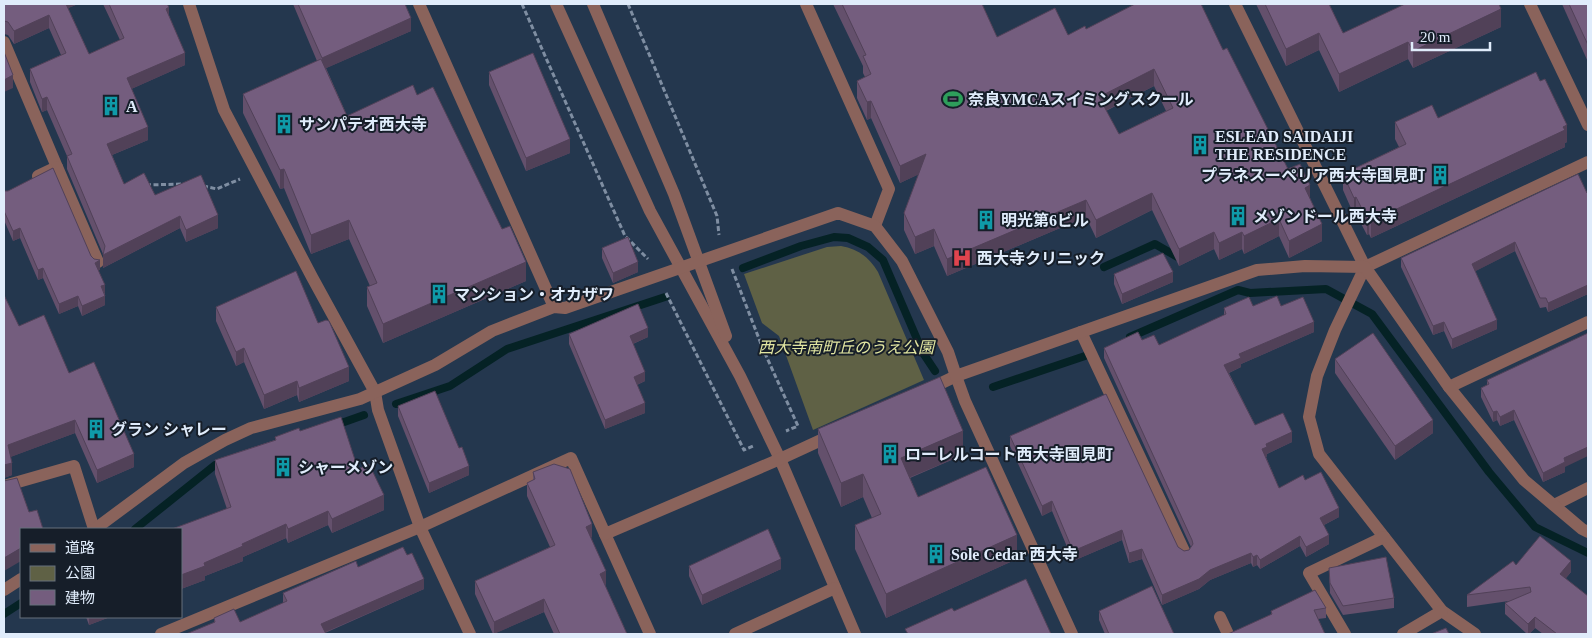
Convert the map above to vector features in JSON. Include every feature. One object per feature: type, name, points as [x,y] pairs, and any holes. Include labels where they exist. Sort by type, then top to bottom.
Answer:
[{"type":"street","points":[[189,4],[224,110],[312,278],[375,392],[378,410],[420,527],[470,634]]},
{"type":"street","points":[[419,4],[554,307]]},
{"type":"street","points":[[556,4],[650,211],[740,376],[780,460],[855,634]]},
{"type":"street","points":[[593,4],[674,194],[740,376]]},
{"type":"street","points":[[806,4],[889,189],[875,226]]},
{"type":"street","points":[[1235,4],[1364,267],[1449,387],[1524,480],[1582,530],[1588,532]]},
{"type":"street","points":[[1530,4],[1588,125]]},
{"type":"street","points":[[4,42],[98,262]]},
{"type":"street","points":[[912,397],[956,376],[1257,270],[1305,266],[1364,267],[1588,162]]},
{"type":"street","points":[[30,180],[57,167]]},
{"type":"street","points":[[95,528],[184,463],[251,428],[360,399],[435,365],[492,331],[554,307],[565,308],[838,213],[875,226],[902,261],[948,352],[965,401],[1072,634]]},
{"type":"street","points":[[1364,267],[1335,330],[1317,376],[1309,417],[1318,454],[1442,611],[1475,634]]},
{"type":"street","points":[[1449,387],[1588,322]]},
{"type":"street","points":[[1081,332],[1185,553]]},
{"type":"street","points":[[605,534],[780,460],[841,430]]},
{"type":"street","points":[[161,634],[420,527],[571,458],[650,634]]},
{"type":"street","points":[[4,486],[74,466],[94,528]]},
{"type":"street","points":[[1554,505],[1588,488]]},
{"type":"street","points":[[1345,634],[1309,573],[1384,537]]},
{"type":"street","points":[[4,590],[20,581]]},
{"type":"street","points":[[735,634],[835,588]]},
{"type":"street","points":[[1403,634],[1442,611]]},
{"type":"street","points":[[1220,617],[1228,634]]},
{"type":"path","points":[[522,4],[625,236],[651,262],[744,450],[756,445]]},
{"type":"path","points":[[628,4],[717,216],[718,232],[763,349],[798,426],[782,432]]},
{"type":"path","points":[[139,186],[189,185]]},
{"type":"path","points":[[197,186],[217,189]]},
{"type":"green space","name":"西大寺南町丘のうえ公園","points":[[841,246],[862,254],[878,272],[924,380],[813,430],[779,336],[762,323],[744,274],[827,247]]},
{"type":"building","points":[[4,4],[66,4],[89,54],[124,38],[109,4],[167,4],[169,7],[166,9],[185,53],[127,78],[148,127],[107,144],[124,184],[144,173],[155,195],[201,175],[218,215],[186,230],[180,216],[103,255],[105,246],[67,156],[72,154],[47,97],[42,99],[30,69],[66,53],[49,15],[14,31],[8,22],[4,21]]},
{"type":"building","points":[[298,4],[405,4],[411,18],[322,58]]},
{"type":"building","points":[[842,4],[982,4],[997,37],[1055,8],[1068,35],[1085,26],[1086,29],[1135,4],[1201,4],[1223,50],[1227,48],[1288,169],[1300,164],[1310,185],[1305,188],[1322,224],[1289,241],[1279,219],[1244,236],[1242,232],[1219,243],[1214,232],[1179,249],[1152,193],[1096,220],[1086,200],[947,259],[934,229],[915,237],[904,213],[926,154],[900,166],[871,101],[867,102],[857,81],[871,74],[863,56],[866,55]],"holes":[[[1154,69],[1173,108],[1119,134],[1099,97]]]},
{"type":"building","points":[[1265,4],[1329,4],[1343,33],[1405,4],[1499,4],[1501,9],[1413,51],[1408,42],[1339,74],[1319,33],[1286,49]]},
{"type":"building","points":[[1569,4],[1588,4],[1588,45]]},
{"type":"building","points":[[4,52],[13,75],[4,80]]},
{"type":"building","points":[[533,53],[570,139],[526,158],[489,72]]},
{"type":"building","points":[[321,59],[347,116],[413,85],[417,95],[433,87],[502,229],[510,226],[526,262],[383,324],[367,287],[377,283],[349,220],[311,235],[284,169],[280,170],[243,94]]},
{"type":"building","name":"プラネスーペリア西大寺国見町","points":[[1536,72],[1540,81],[1545,79],[1567,125],[1563,127],[1565,130],[1371,221],[1369,217],[1367,219],[1356,197],[1354,198],[1343,174],[1406,144],[1395,122],[1432,105],[1438,118]]},
{"type":"building","points":[[53,168],[91,256],[94,259],[100,260],[95,263],[105,285],[101,286],[105,296],[82,306],[78,296],[59,304],[43,268],[38,270],[20,228],[13,231],[4,211],[4,191],[8,191]]},
{"type":"building","points":[[1578,174],[1588,193],[1588,285],[1548,303],[1546,298],[1540,298],[1515,242],[1472,264],[1497,320],[1452,339],[1444,322],[1433,326],[1401,258]]},
{"type":"building","points":[[628,237],[638,262],[613,273],[602,248]]},
{"type":"building","points":[[1163,253],[1173,272],[1122,294],[1114,274]]},
{"type":"building","points":[[296,271],[318,323],[326,320],[329,321],[349,367],[299,388],[297,381],[264,395],[244,348],[236,352],[216,307]]},
{"type":"building","points":[[4,295],[19,326],[44,315],[69,373],[94,362],[134,454],[97,470],[75,420],[8,445],[12,463],[4,465]]},
{"type":"building","points":[[1277,296],[1281,306],[1303,297],[1314,322],[1239,354],[1241,358],[1224,365],[1255,425],[1283,413],[1292,432],[1266,444],[1267,447],[1262,449],[1279,488],[1303,475],[1305,480],[1321,472],[1339,508],[1320,518],[1329,535],[1306,547],[1300,536],[1260,560],[1257,555],[1253,557],[1251,553],[1210,570],[1199,579],[1162,595],[1142,549],[1129,553],[1122,530],[1073,551],[1052,501],[1042,506],[1010,436],[1106,394],[1178,547],[1184,551],[1189,550],[1193,544],[1192,540],[1104,348],[1138,332],[1142,340],[1154,335],[1159,345],[1226,314],[1224,308],[1249,297],[1253,306]]},
{"type":"building","points":[[638,304],[648,328],[630,336],[645,372],[634,377],[645,403],[605,420],[569,334]]},
{"type":"building","points":[[1373,333],[1433,420],[1395,446],[1335,359]]},
{"type":"building","points":[[1588,333],[1588,447],[1564,458],[1565,462],[1543,473],[1514,410],[1500,417],[1497,411],[1493,412],[1481,388],[1489,384],[1487,380]]},
{"type":"building","points":[[940,377],[963,431],[901,458],[918,497],[986,467],[1017,535],[886,594],[855,525],[881,514],[863,474],[841,483],[818,429]]},
{"type":"building","points":[[435,391],[459,448],[462,447],[469,466],[429,483],[398,406]]},
{"type":"building","points":[[341,417],[358,469],[369,464],[384,495],[332,519],[328,511],[288,529],[286,524],[204,563],[205,566],[182,575],[182,528],[175,528],[231,507],[215,460],[276,440],[275,437],[299,428],[300,431]]},
{"type":"building","points":[[554,464],[570,469],[592,524],[586,527],[606,571],[600,574],[627,634],[560,634],[544,599],[494,622],[475,581],[555,545],[527,483],[535,479],[533,472]]},
{"type":"building","points":[[17,478],[29,512],[37,510],[43,528],[20,528],[20,549],[4,558],[4,481]]},
{"type":"building","points":[[768,529],[781,559],[702,595],[689,566]]},
{"type":"building","points":[[1540,536],[1571,561],[1560,574],[1588,596],[1588,634],[1557,634],[1535,617],[1528,624],[1505,603],[1531,592],[1530,587],[1467,595],[1513,561],[1516,565]]},
{"type":"building","points":[[403,547],[407,555],[412,553],[424,579],[321,624],[326,634],[186,634],[215,622],[214,618],[234,609],[240,622],[287,601],[283,593],[356,561],[358,567]]},
{"type":"building","points":[[1386,557],[1394,598],[1343,606],[1330,583],[1329,568]]},
{"type":"building","points":[[1026,579],[1051,634],[908,634],[905,629],[952,608],[954,611]]},
{"type":"building","points":[[1152,586],[1174,634],[1109,634],[1099,611]]},
{"type":"building","points":[[1315,590],[1326,608],[1314,610],[1325,634],[1228,634],[1272,614],[1271,611]]},
{"type":"building","points":[[1446,628],[1449,634],[1431,634]]},
{"type":"waterway","points":[[743,268],[801,246],[834,237],[848,238],[868,247],[883,260],[923,353],[935,371]]},
{"type":"waterway","points":[[1104,267],[1155,244],[1181,259]]},
{"type":"waterway","points":[[1130,337],[1238,290],[1250,293],[1326,289],[1372,314],[1489,472],[1535,527],[1588,553]]},
{"type":"waterway","points":[[396,404],[450,386],[507,349],[665,297]]},
{"type":"waterway","points":[[993,387],[1085,356]]},
{"type":"waterway","points":[[333,426],[364,415]]},
{"type":"waterway","points":[[136,528],[215,465],[225,462]]},
{"type":"waterway","points":[[4,614],[20,604]]},
{"type":"place","name":"奈良YMCAスイミングスクール","points":[[953,99]]},
{"type":"place","name":"A","points":[[111,106]]},
{"type":"place","name":"サンパテオ西大寺","points":[[284,124]]},
{"type":"place","name":"ESLEAD SAIDAIJI THE RESIDENCE","points":[[1200,145]]},
{"type":"place","name":"プラネスーペリア西大寺国見町","points":[[1440,175]]},
{"type":"place","name":"メゾンドール西大寺","points":[[1238,216]]},
{"type":"place","name":"明光第6ビル","points":[[986,220]]},
{"type":"place","name":"西大寺クリニック","points":[[962,258]]},
{"type":"place","name":"マンション・オカザワ","points":[[439,294]]},
{"type":"place","name":"グラン シャレー","points":[[96,429]]},
{"type":"place","name":"ローレルコート西大寺国見町","points":[[890,454]]},
{"type":"place","name":"シャーメゾン","points":[[283,467]]},
{"type":"place","name":"Sole Cedar 西大寺","points":[[936,554]]}]
